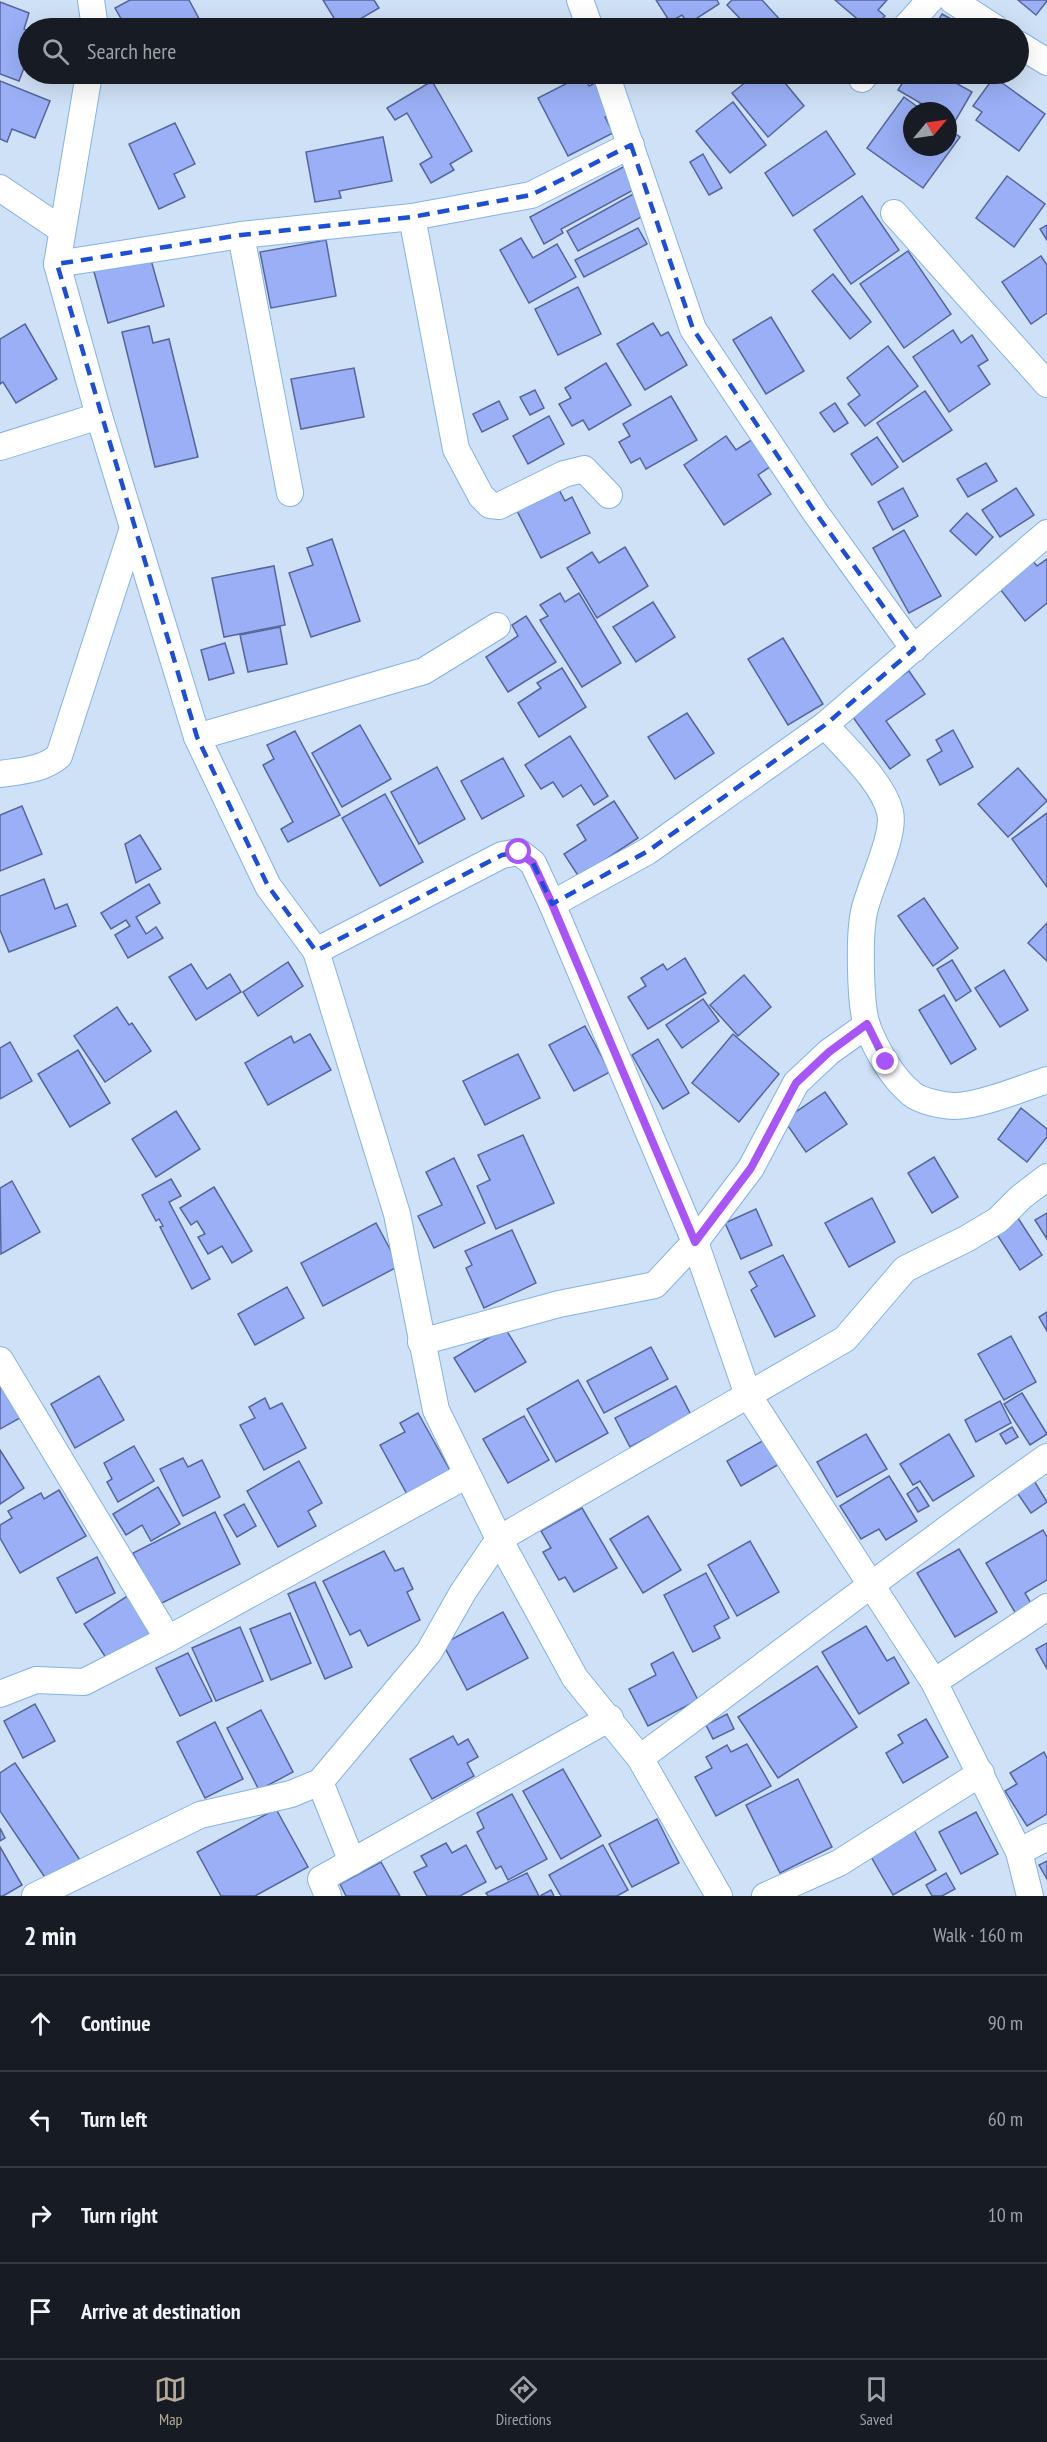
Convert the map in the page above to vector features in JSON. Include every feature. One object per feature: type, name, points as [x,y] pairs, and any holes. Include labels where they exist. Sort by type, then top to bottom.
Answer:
[{"type":"street","points":[[91,0],[94,18]]},
{"type":"street","points":[[580,0],[586,18]]},
{"type":"street","points":[[914,18],[930,0]]},
{"type":"street","points":[[952,0],[980,18]]},
{"type":"street","points":[[1029,51],[1047,62]]},
{"type":"street","points":[[87,84],[57,264],[99,416],[197,738],[268,885],[316,951],[397,1214],[436,1410],[466,1475],[575,1678],[610,1718],[640,1758],[715,1895]]},
{"type":"street","points":[[610,84],[693,329],[815,512],[914,649]]},
{"type":"street","points":[[57,264],[241,235],[412,218],[531,195],[631,145]]},
{"type":"street","points":[[0,188],[63,230]]},
{"type":"street","points":[[894,213],[1047,384]]},
{"type":"street","points":[[412,218],[456,449],[481,496],[490,505],[499,506],[564,474],[584,469],[609,495]]},
{"type":"street","points":[[241,235],[290,493]]},
{"type":"street","points":[[2,443],[99,416]]},
{"type":"street","points":[[0,774],[37,768],[50,763],[58,756],[133,528]]},
{"type":"street","points":[[552,904],[648,851],[825,725],[1047,533]]},
{"type":"street","points":[[197,738],[423,671],[497,626]]},
{"type":"street","points":[[825,725],[877,785],[891,812],[888,836],[864,913],[861,974],[867,1024],[886,1062],[913,1096],[955,1106],[997,1097],[1047,1080]]},
{"type":"street","points":[[316,951],[502,855],[519,852],[533,863],[695,1242],[748,1395],[934,1682],[1019,1852],[1030,1896]]},
{"type":"street","points":[[421,1342],[559,1304],[655,1285],[695,1242],[751,1168],[796,1083],[829,1052],[867,1024]]},
{"type":"street","points":[[34,1896],[200,1815],[291,1794],[320,1782],[429,1652],[464,1592],[500,1539],[845,1339],[905,1269],[966,1239],[998,1220],[1020,1197],[1047,1177]]},
{"type":"street","points":[[0,1360],[168,1639]]},
{"type":"street","points":[[640,1758],[941,1531],[1047,1456]]},
{"type":"street","points":[[0,1694],[36,1680],[84,1682],[168,1639],[466,1475]]},
{"type":"street","points":[[934,1682],[1047,1607]]},
{"type":"street","points":[[328,1896],[321,1879],[610,1718]]},
{"type":"street","points":[[765,1896],[839,1863],[981,1773]]},
{"type":"street","points":[[320,1782],[352,1862]]},
{"type":"street","points":[[1019,1852],[1047,1837]]},
{"type":"highlighted area","points":[[631,145],[693,329],[815,512],[914,649],[825,725],[648,851],[552,904],[533,863],[519,852],[502,855],[316,951],[268,886],[197,737],[57,264],[241,235],[412,217],[531,195]]},
{"type":"building","points":[[130,0],[189,0],[199,18],[121,18],[115,8]]},
{"type":"building","points":[[323,0],[374,0],[379,8],[362,18],[334,18]]},
{"type":"building","points":[[656,0],[717,0],[719,4],[697,18],[684,18],[682,15],[677,18],[667,18]]},
{"type":"building","points":[[732,0],[762,0],[778,18],[739,18],[727,5]]},
{"type":"building","points":[[835,0],[887,0],[878,10],[885,16],[883,18],[856,18]]},
{"type":"building","points":[[1018,0],[1047,0],[1047,1],[1036,15]]},
{"type":"building","points":[[0,2],[29,13],[27,18],[18,18],[18,81],[0,74]]},
{"type":"building","points":[[0,81],[50,101],[35,138],[12,129],[7,142],[0,139]]},
{"type":"building","points":[[427,84],[434,84],[472,151],[450,164],[454,170],[431,183],[420,164],[432,157],[407,113],[395,120],[387,108]]},
{"type":"building","points":[[565,84],[588,84],[589,86],[598,84],[613,113],[605,117],[613,133],[568,156],[538,98]]},
{"type":"building","points":[[743,84],[786,84],[804,106],[768,137],[732,93]]},
{"type":"building","points":[[902,84],[958,84],[972,92],[957,118],[957,102],[919,102],[898,90]]},
{"type":"building","points":[[989,84],[1004,84],[1045,114],[1019,151],[976,120],[982,112],[973,106]]},
{"type":"building","points":[[904,97],[911,102],[903,102],[903,156],[946,156],[923,188],[867,148]]},
{"type":"building","points":[[733,102],[766,145],[730,173],[696,131]]},
{"type":"building","points":[[175,123],[195,164],[174,174],[185,197],[159,209],[129,144]]},
{"type":"building","points":[[826,131],[855,174],[793,216],[765,173]]},
{"type":"building","points":[[383,137],[392,181],[339,191],[341,198],[315,202],[306,152]]},
{"type":"building","points":[[703,154],[722,188],[709,195],[690,162]]},
{"type":"building","points":[[625,166],[637,188],[561,229],[563,233],[544,244],[530,217]]},
{"type":"building","points":[[1007,176],[1045,204],[1014,247],[976,218]]},
{"type":"building","points":[[635,193],[647,214],[578,251],[567,231]]},
{"type":"building","points":[[862,196],[899,250],[851,284],[814,230]]},
{"type":"building","points":[[1047,225],[1047,240],[1040,229]]},
{"type":"building","points":[[638,228],[647,244],[584,277],[575,260]]},
{"type":"building","points":[[521,238],[533,258],[557,244],[576,277],[529,303],[500,250]]},
{"type":"building","points":[[326,240],[336,296],[271,308],[260,252]]},
{"type":"building","points":[[908,251],[951,314],[904,348],[860,284]]},
{"type":"building","points":[[149,253],[164,306],[108,323],[93,268]]},
{"type":"building","points":[[1041,256],[1047,265],[1047,313],[1031,324],[1002,282]]},
{"type":"building","points":[[833,274],[871,322],[850,339],[812,291]]},
{"type":"building","points":[[578,287],[601,334],[558,355],[535,309]]},
{"type":"building","points":[[771,317],[804,371],[766,394],[733,340]]},
{"type":"building","points":[[653,323],[661,336],[668,332],[687,365],[645,390],[617,344]]},
{"type":"building","points":[[25,324],[57,379],[16,403],[3,382],[0,384],[0,339]]},
{"type":"building","points":[[149,326],[153,343],[169,339],[198,457],[155,467],[122,332]]},
{"type":"building","points":[[953,330],[961,343],[972,335],[988,360],[978,366],[990,384],[949,412],[913,357]]},
{"type":"building","points":[[888,346],[918,386],[865,426],[848,404],[860,395],[847,378]]},
{"type":"building","points":[[606,363],[631,405],[589,430],[583,420],[572,426],[559,404],[571,398],[565,388]]},
{"type":"building","points":[[354,368],[364,417],[301,429],[291,379]]},
{"type":"building","points":[[535,390],[544,408],[530,415],[520,397]]},
{"type":"building","points":[[925,391],[952,430],[903,462],[877,423]]},
{"type":"building","points":[[671,396],[697,440],[646,469],[640,458],[631,463],[619,442],[630,436],[623,424]]},
{"type":"building","points":[[499,401],[508,419],[482,432],[473,414]]},
{"type":"building","points":[[835,403],[848,423],[834,432],[820,413]]},
{"type":"building","points":[[549,416],[564,444],[528,464],[513,436]]},
{"type":"building","points":[[726,436],[736,450],[753,439],[771,466],[758,475],[771,494],[724,525],[684,465]]},
{"type":"building","points":[[877,437],[898,467],[872,485],[851,454]]},
{"type":"building","points":[[986,463],[997,481],[968,497],[957,479]]},
{"type":"building","points":[[554,480],[565,501],[572,497],[590,533],[541,558],[512,501]]},
{"type":"building","points":[[903,488],[918,516],[893,530],[878,502]]},
{"type":"building","points":[[1016,488],[1034,515],[1000,537],[982,510]]},
{"type":"building","points":[[967,513],[993,537],[976,555],[950,531]]},
{"type":"building","points":[[904,530],[941,596],[909,613],[873,548]]},
{"type":"building","points":[[332,539],[360,621],[311,637],[289,573],[313,565],[307,548]]},
{"type":"building","points":[[625,547],[648,586],[597,618],[567,568],[592,552],[599,563]]},
{"type":"building","points":[[1027,554],[1037,566],[1047,559],[1047,603],[1025,621],[993,580]]},
{"type":"building","points":[[274,566],[285,625],[224,637],[212,578]]},
{"type":"building","points":[[560,593],[565,602],[579,593],[621,663],[582,687],[540,620],[548,616],[540,605]]},
{"type":"building","points":[[653,602],[675,637],[636,662],[613,627]]},
{"type":"building","points":[[526,616],[556,662],[508,692],[486,657],[518,636],[512,625]]},
{"type":"building","points":[[280,627],[287,664],[248,672],[240,635]]},
{"type":"building","points":[[783,638],[823,704],[788,725],[748,659]]},
{"type":"building","points":[[225,643],[234,673],[209,680],[201,650]]},
{"type":"building","points":[[562,668],[586,707],[539,737],[518,703],[541,688],[537,683]]},
{"type":"building","points":[[909,671],[925,694],[886,721],[910,755],[890,769],[850,713]]},
{"type":"building","points":[[687,713],[714,753],[675,779],[648,737]]},
{"type":"building","points":[[360,725],[391,779],[342,807],[312,753]]},
{"type":"building","points":[[953,730],[973,767],[940,785],[927,760],[942,751],[936,740]]},
{"type":"building","points":[[295,731],[340,815],[288,842],[281,829],[293,822],[263,765],[274,759],[267,745]]},
{"type":"building","points":[[570,736],[608,796],[594,805],[581,785],[563,797],[553,782],[541,789],[525,765]]},
{"type":"building","points":[[503,758],[524,796],[482,819],[461,781]]},
{"type":"building","points":[[437,767],[465,819],[419,844],[391,792]]},
{"type":"building","points":[[1018,768],[1047,801],[1008,837],[978,804]]},
{"type":"building","points":[[385,794],[423,862],[380,886],[342,818]]},
{"type":"building","points":[[614,801],[638,838],[579,877],[564,854],[586,840],[577,825]]},
{"type":"building","points":[[22,806],[42,854],[0,871],[0,815]]},
{"type":"building","points":[[1047,813],[1047,887],[1012,839]]},
{"type":"building","points":[[140,835],[161,869],[136,883],[125,844]]},
{"type":"building","points":[[44,879],[55,909],[67,904],[76,926],[9,952],[0,930],[0,896]]},
{"type":"building","points":[[149,884],[160,903],[136,917],[146,934],[156,927],[163,938],[128,958],[115,935],[130,926],[126,920],[111,929],[101,913]]},
{"type":"building","points":[[924,898],[958,948],[933,966],[898,916]]},
{"type":"building","points":[[1047,923],[1047,961],[1028,943]]},
{"type":"building","points":[[685,958],[706,993],[648,1029],[628,997],[646,986],[641,978],[663,964],[667,970]]},
{"type":"building","points":[[952,960],[971,991],[956,1001],[937,969]]},
{"type":"building","points":[[288,962],[303,986],[258,1016],[243,992]]},
{"type":"building","points":[[191,964],[207,989],[230,974],[241,992],[196,1020],[169,977]]},
{"type":"building","points":[[1004,970],[1028,1010],[1000,1027],[975,988]]},
{"type":"building","points":[[744,975],[771,1007],[738,1036],[710,1005]]},
{"type":"building","points":[[944,995],[976,1049],[951,1064],[919,1010]]},
{"type":"building","points":[[703,999],[719,1021],[682,1048],[666,1025]]},
{"type":"building","points":[[117,1007],[129,1025],[132,1023],[151,1051],[105,1082],[74,1036]]},
{"type":"building","points":[[585,1026],[610,1072],[574,1091],[549,1045]]},
{"type":"building","points":[[310,1034],[331,1070],[268,1105],[245,1063],[291,1036],[294,1043]]},
{"type":"building","points":[[733,1034],[779,1074],[739,1122],[692,1083]]},
{"type":"building","points":[[658,1039],[689,1093],[663,1109],[632,1055]]},
{"type":"building","points":[[10,1042],[32,1081],[0,1099],[0,1048]]},
{"type":"building","points":[[78,1050],[110,1103],[70,1127],[38,1074]]},
{"type":"building","points":[[518,1054],[540,1098],[485,1125],[463,1081]]},
{"type":"building","points":[[825,1092],[847,1124],[806,1152],[784,1120]]},
{"type":"building","points":[[1021,1108],[1047,1129],[1047,1137],[1027,1162],[998,1139]]},
{"type":"building","points":[[176,1111],[200,1149],[156,1177],[132,1139]]},
{"type":"building","points":[[523,1135],[554,1203],[496,1229],[477,1186],[490,1180],[478,1155]]},
{"type":"building","points":[[934,1157],[958,1197],[932,1213],[908,1173]]},
{"type":"building","points":[[454,1158],[485,1223],[434,1248],[418,1216],[442,1205],[426,1172]]},
{"type":"building","points":[[171,1179],[181,1196],[169,1202],[210,1279],[192,1289],[160,1227],[163,1226],[159,1219],[156,1221],[142,1195]]},
{"type":"building","points":[[12,1181],[40,1232],[1,1254],[0,1188]]},
{"type":"building","points":[[214,1187],[252,1251],[232,1263],[222,1246],[208,1254],[198,1237],[205,1234],[197,1221],[191,1225],[180,1208]]},
{"type":"building","points":[[872,1198],[895,1242],[849,1267],[825,1223]]},
{"type":"building","points":[[756,1209],[772,1245],[741,1259],[725,1223]]},
{"type":"building","points":[[1047,1213],[1047,1239],[1035,1220]]},
{"type":"building","points":[[1016,1215],[1042,1255],[1020,1270],[994,1230]]},
{"type":"building","points":[[376,1223],[399,1266],[323,1306],[301,1263]]},
{"type":"building","points":[[512,1230],[536,1283],[484,1308],[466,1268],[472,1265],[465,1251]]},
{"type":"building","points":[[783,1255],[815,1316],[775,1337],[751,1290],[757,1286],[749,1272]]},
{"type":"building","points":[[287,1287],[304,1318],[255,1345],[238,1314]]},
{"type":"building","points":[[1047,1312],[1047,1331],[1039,1317]]},
{"type":"building","points":[[505,1328],[526,1362],[475,1392],[454,1358]]},
{"type":"building","points":[[1011,1336],[1036,1382],[1004,1400],[978,1354]]},
{"type":"building","points":[[651,1347],[668,1379],[604,1413],[587,1381]]},
{"type":"building","points":[[99,1376],[124,1420],[75,1448],[51,1404]]},
{"type":"building","points":[[578,1380],[608,1433],[556,1462],[527,1409]]},
{"type":"building","points":[[0,1384],[20,1418],[0,1429]]},
{"type":"building","points":[[676,1386],[691,1415],[630,1447],[615,1418]]},
{"type":"building","points":[[1022,1393],[1047,1434],[1030,1445],[1004,1404]]},
{"type":"building","points":[[265,1398],[270,1409],[282,1403],[306,1448],[264,1470],[240,1425],[255,1418],[249,1407]]},
{"type":"building","points":[[1000,1401],[1011,1423],[976,1442],[965,1420]]},
{"type":"building","points":[[418,1413],[451,1472],[408,1496],[380,1445],[405,1432],[400,1423]]},
{"type":"building","points":[[524,1416],[549,1460],[508,1483],[483,1439]]},
{"type":"building","points":[[1012,1427],[1018,1437],[1006,1444],[1000,1434]]},
{"type":"building","points":[[866,1434],[887,1469],[837,1497],[817,1462]]},
{"type":"building","points":[[949,1434],[974,1476],[933,1501],[920,1481],[913,1485],[900,1464]]},
{"type":"building","points":[[766,1439],[781,1463],[741,1486],[727,1461]]},
{"type":"building","points":[[134,1446],[154,1481],[118,1502],[107,1482],[112,1479],[104,1463]]},
{"type":"building","points":[[0,1450],[24,1488],[0,1504]]},
{"type":"building","points":[[183,1458],[188,1467],[202,1460],[220,1497],[183,1516],[160,1469]]},
{"type":"building","points":[[299,1461],[322,1503],[308,1511],[316,1526],[278,1547],[247,1491]]},
{"type":"building","points":[[889,1476],[917,1521],[886,1540],[879,1529],[861,1539],[840,1506]]},
{"type":"building","points":[[1033,1479],[1047,1502],[1031,1513],[1016,1491]]},
{"type":"building","points":[[158,1487],[180,1524],[151,1541],[142,1525],[126,1535],[113,1514]]},
{"type":"building","points":[[917,1487],[929,1506],[918,1512],[907,1494]]},
{"type":"building","points":[[59,1490],[86,1536],[20,1573],[0,1538],[0,1525],[12,1518],[8,1511],[41,1493],[44,1499]]},
{"type":"building","points":[[244,1504],[256,1526],[237,1537],[224,1515]]},
{"type":"building","points":[[582,1508],[617,1568],[574,1592],[565,1577],[559,1580],[543,1552],[551,1548],[541,1531]]},
{"type":"building","points":[[215,1512],[240,1564],[158,1605],[133,1553]]},
{"type":"building","points":[[648,1516],[681,1570],[643,1593],[610,1539]]},
{"type":"building","points":[[1043,1530],[1047,1537],[1047,1580],[1025,1593],[1032,1605],[1016,1614],[986,1563]]},
{"type":"building","points":[[750,1541],[779,1592],[737,1616],[708,1565]]},
{"type":"building","points":[[959,1549],[997,1612],[955,1637],[917,1573]]},
{"type":"building","points":[[384,1551],[395,1571],[403,1568],[413,1589],[407,1592],[420,1620],[368,1646],[360,1630],[350,1635],[323,1581]]},
{"type":"building","points":[[97,1557],[115,1593],[76,1613],[57,1578]]},
{"type":"building","points":[[706,1573],[729,1618],[714,1626],[720,1638],[693,1652],[664,1595]]},
{"type":"building","points":[[315,1582],[352,1667],[325,1679],[288,1594]]},
{"type":"building","points":[[129,1595],[154,1635],[110,1664],[84,1624]]},
{"type":"building","points":[[503,1612],[528,1658],[467,1690],[443,1644]]},
{"type":"building","points":[[290,1613],[311,1663],[271,1680],[250,1629]]},
{"type":"building","points":[[866,1626],[887,1661],[894,1657],[909,1683],[859,1714],[822,1652]]},
{"type":"building","points":[[240,1627],[263,1681],[216,1701],[192,1648]]},
{"type":"building","points":[[1047,1643],[1047,1669],[1036,1649]]},
{"type":"building","points":[[673,1652],[698,1700],[648,1726],[629,1689],[656,1675],[651,1664]]},
{"type":"building","points":[[188,1653],[212,1701],[180,1716],[156,1668]]},
{"type":"building","points":[[817,1666],[857,1727],[778,1778],[738,1717]]},
{"type":"building","points":[[35,1704],[55,1741],[23,1758],[4,1721]]},
{"type":"building","points":[[261,1710],[293,1772],[259,1790],[227,1728]]},
{"type":"building","points":[[727,1714],[734,1729],[713,1739],[706,1725]]},
{"type":"building","points":[[926,1719],[948,1757],[903,1783],[886,1753],[903,1743],[898,1735]]},
{"type":"building","points":[[215,1722],[243,1779],[205,1798],[177,1742]]},
{"type":"building","points":[[453,1736],[458,1745],[468,1739],[478,1757],[467,1763],[474,1776],[432,1799],[410,1759]]},
{"type":"building","points":[[747,1744],[771,1786],[716,1816],[695,1777],[712,1768],[706,1757],[727,1745],[731,1752]]},
{"type":"building","points":[[1044,1752],[1047,1758],[1047,1814],[1027,1826],[1005,1791],[1017,1784],[1010,1773]]},
{"type":"building","points":[[15,1763],[80,1860],[48,1882],[0,1811],[0,1773]]},
{"type":"building","points":[[563,1769],[601,1836],[561,1859],[523,1791]]},
{"type":"building","points":[[798,1779],[832,1847],[780,1873],[746,1805]]},
{"type":"building","points":[[512,1794],[547,1859],[508,1880],[501,1866],[496,1869],[477,1832],[484,1828],[477,1813]]},
{"type":"building","points":[[276,1809],[308,1867],[255,1896],[221,1896],[197,1852]]},
{"type":"building","points":[[976,1812],[998,1854],[961,1874],[939,1832]]},
{"type":"building","points":[[657,1819],[679,1863],[632,1887],[609,1844]]},
{"type":"building","points":[[0,1828],[5,1838],[0,1841]]},
{"type":"building","points":[[914,1830],[936,1870],[893,1895],[870,1855]]},
{"type":"building","points":[[446,1843],[452,1853],[466,1845],[486,1882],[460,1896],[427,1896],[414,1872],[427,1866],[421,1856]]},
{"type":"building","points":[[603,1845],[628,1890],[617,1896],[561,1896],[549,1875]]},
{"type":"building","points":[[0,1847],[22,1885],[3,1896],[0,1896]]},
{"type":"building","points":[[1047,1861],[1047,1879],[1039,1865]]},
{"type":"building","points":[[381,1862],[400,1896],[346,1896],[340,1884]]},
{"type":"building","points":[[527,1873],[539,1896],[488,1896],[486,1893]]},
{"type":"building","points":[[946,1873],[955,1889],[942,1896],[932,1896],[926,1885]]},
{"type":"building","points":[[551,1890],[554,1896],[540,1896]]},
{"type":"route","points":[[519,852],[533,863],[552,904],[695,1242],[751,1168],[796,1083],[829,1052],[867,1024],[886,1062]]}]
